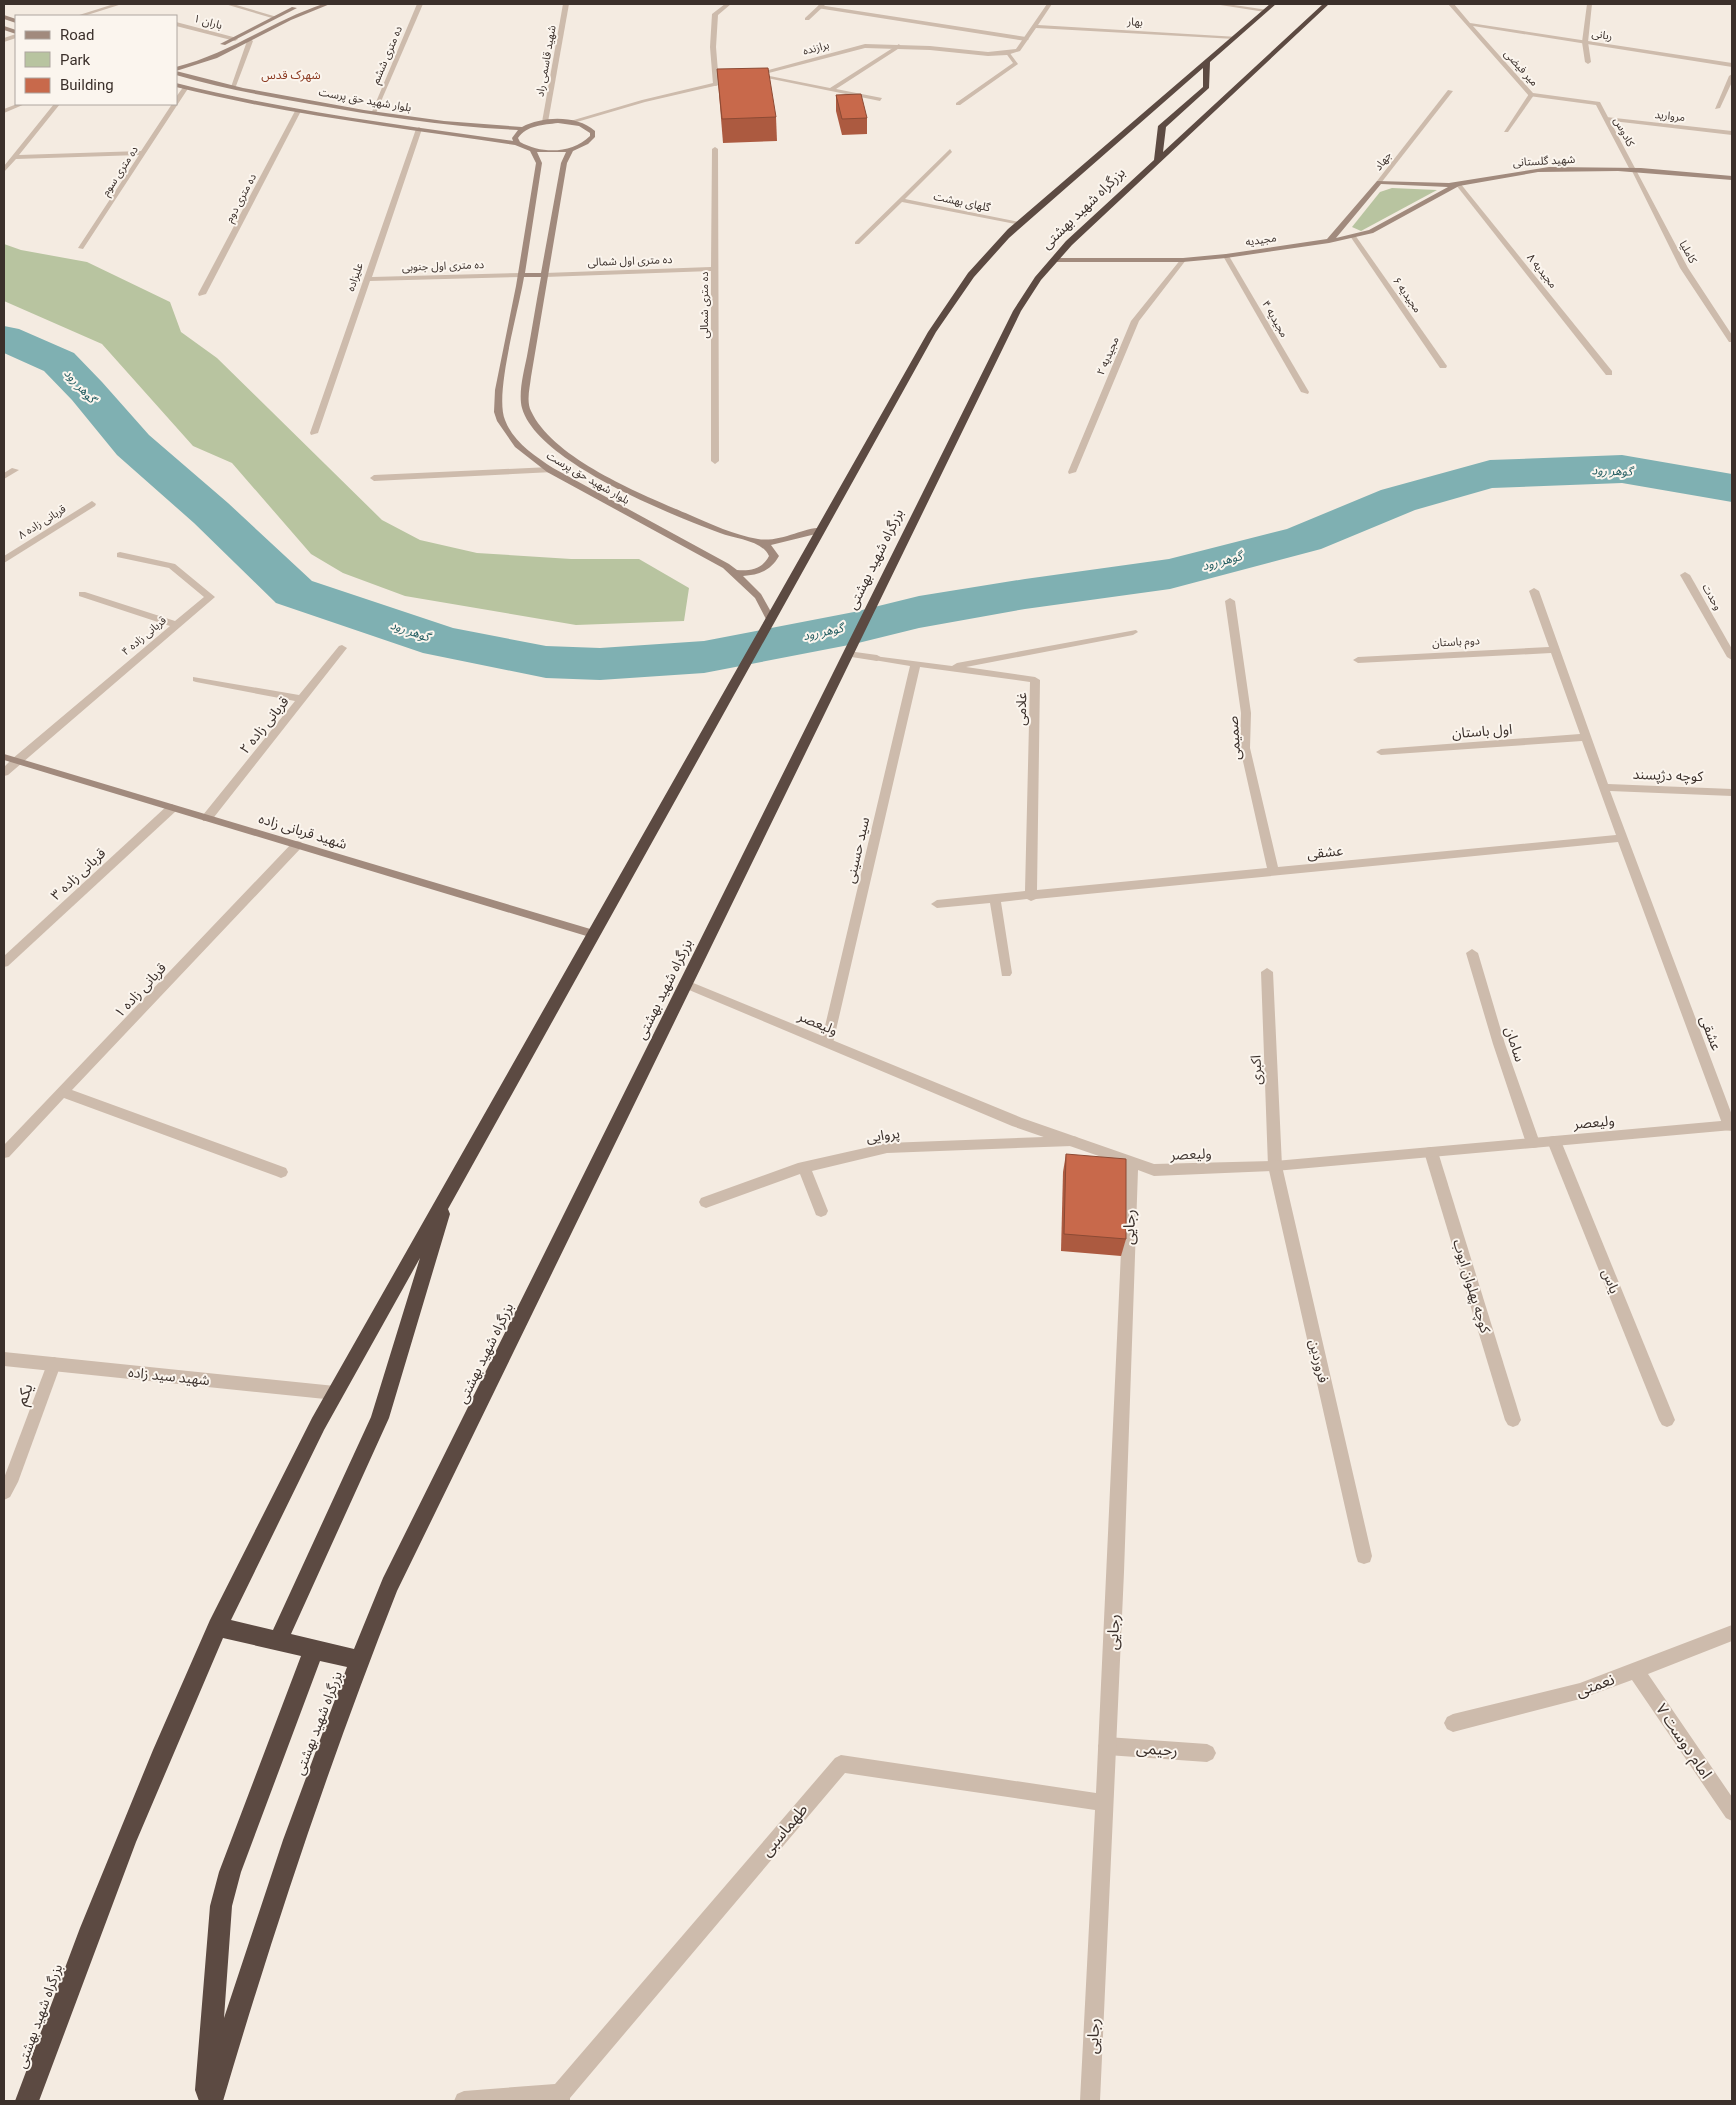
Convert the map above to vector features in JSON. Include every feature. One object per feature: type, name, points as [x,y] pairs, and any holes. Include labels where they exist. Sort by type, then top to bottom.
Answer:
[{"type":"highway","name":"بزرگراه شهید بهشتی","points":[[1011,231],[1272,4]]},
{"type":"highway","name":"بزرگراه شهید بهشتی","points":[[211,2101],[270,1908],[330,1739],[390,1585],[1012,319],[1027,295],[1054,260],[1158,160],[1326,4]]},
{"type":"highway","points":[[1158,160],[1161,128],[1191,106],[1206,88],[1207,61]]},
{"type":"highway","points":[[1162,100],[1170,102]]},
{"type":"highway","points":[[1179,103],[1191,106]]},
{"type":"highway","points":[[1204,108],[1212,110]]},
{"type":"highway","name":"بزرگراه شهید بهشتی","points":[[27,2101],[73,1972],[122,1846],[170,1731],[217,1627],[274,1509],[335,1393],[950,303],[978,264],[1019,224]]},
{"type":"highway","points":[[278,1641],[380,1418],[450,1188]]},
{"type":"highway","points":[[217,1627],[360,1660]]},
{"type":"highway","points":[[207,2101],[220,1912],[224,1893],[314,1649]]},
{"type":"street","points":[[82,15],[119,4]]},
{"type":"street","points":[[228,4],[287,20]]},
{"type":"street","points":[[218,46],[303,4]]},
{"type":"street","points":[[178,68],[250,41],[287,20],[327,4]]},
{"type":"street","name":"ده متری ششم","points":[[373,113],[420,4]]},
{"type":"street","name":"شهید قاسمی راد","points":[[545,122],[566,4]]},
{"type":"street","points":[[716,84],[713,47],[715,14],[728,4]]},
{"type":"street","points":[[958,104],[1016,63],[1007,53],[1018,50],[1049,4]]},
{"type":"street","points":[[1218,4],[1265,10]]},
{"type":"street","name":"میر فیضی","points":[[1452,4],[1531,95],[1598,103]]},
{"type":"street","points":[[1588,62],[1585,42],[1589,4]]},
{"type":"street","points":[[808,19],[821,6],[1026,39]]},
{"type":"street","name":"ربانی","points":[[1469,24],[1732,65]]},
{"type":"street","name":"باران ۱","points":[[178,25],[235,39]]},
{"type":"street","name":"بهار","points":[[1034,26],[1235,37]]},
{"type":"street","points":[[235,39],[250,41]]},
{"type":"street","points":[[233,86],[250,41]]},
{"type":"street","name":"برازنده","points":[[570,122],[590,115],[865,46],[899,46],[988,54],[1007,53]]},
{"type":"street","points":[[832,89],[899,46]]},
{"type":"street","points":[[178,63],[193,57]]},
{"type":"street","name":"بلوار شهید حق پرست","points":[[178,73],[313,103],[373,113],[469,127],[524,129]]},
{"type":"street","points":[[755,75],[880,99]]},
{"type":"street","points":[[1717,108],[1732,76]]},
{"type":"street","name":"بلوار شهید حق پرست","points":[[178,85],[360,122],[517,143],[533,150],[539,163],[500,388],[498,410],[505,430],[528,455],[550,470],[726,566],[750,586],[768,609],[770,619]]},
{"type":"street","name":"ده متری سوم","points":[[178,100],[186,87]]},
{"type":"street","name":"جهاد","points":[[1329,241],[1379,182],[1450,91]]},
{"type":"street","points":[[1506,131],[1531,95]]},
{"type":"street","points":[[298,111],[313,103]]},
{"type":"street","name":"کادوس","points":[[1598,103],[1633,170]]},
{"type":"street","points":[[4,111],[19,105]]},
{"type":"street","points":[[4,170],[57,105]]},
{"type":"street","name":"ده متری سوم","points":[[81,248],[175,105]]},
{"type":"street","name":"ده متری دوم","points":[[202,294],[298,111]]},
{"type":"street","name":"مروارید","points":[[1606,119],[1732,132]]},
{"type":"street","points":[[517,143],[515,138],[517,133],[545,122],[580,124],[593,132],[593,136],[589,141],[571,149],[533,150]]},
{"type":"street","name":"علیزاده","points":[[314,433],[419,129]]},
{"type":"street","name":"بلوار شهید حق پرست","points":[[571,149],[564,163],[527,377],[526,410],[540,433],[563,452],[596,474],[674,511],[727,533],[760,542],[790,538],[821,530]]},
{"type":"street","name":"ده متری شمالی","points":[[715,149],[715,461]]},
{"type":"street","points":[[856,242],[950,151]]},
{"type":"street","points":[[14,157],[143,153]]},
{"type":"street","name":"شهید گلستانی","points":[[1458,184],[1507,174],[1548,169],[1633,170],[1732,178]]},
{"type":"street","name":"کاملیا","points":[[1633,170],[1684,268],[1732,340]]},
{"type":"street","points":[[1379,182],[1458,184]]},
{"type":"street","name":"مجیدیه","points":[[1054,260],[1183,260],[1226,256],[1329,241],[1371,232],[1458,184]]},
{"type":"street","name":"مجیدیه ۸","points":[[1458,184],[1609,373]]},
{"type":"street","name":"گلهای بهشت","points":[[900,200],[1019,224]]},
{"type":"street","name":"مجیدیه ۶","points":[[1353,236],[1443,366]]},
{"type":"street","name":"مجیدیه ۴","points":[[1226,256],[1305,392]]},
{"type":"street","name":"مجیدیه ۲","points":[[1072,472],[1135,321],[1183,260]]},
{"type":"street","name":"ده متری اول شمالی","points":[[545,275],[716,269]]},
{"type":"street","points":[[521,275],[545,275]]},
{"type":"street","name":"ده متری اول جنوبی","points":[[366,279],[521,275]]},
{"type":"street","points":[[4,477],[15,470]]},
{"type":"street","points":[[374,478],[550,470]]},
{"type":"street","name":"قربانی زاده ۸","points":[[4,560],[92,504]]},
{"type":"street","points":[[734,573],[746,574],[760,571],[770,564],[774,556],[770,548],[760,542]]},
{"type":"street","name":"قربانی زاده ۴","points":[[4,773],[210,597],[172,566],[120,555]]},
{"type":"street","name":"وحدت","points":[[1685,575],[1732,657]]},
{"type":"street","name":"عشقی","points":[[1534,591],[1622,838],[1731,1125]]},
{"type":"street","points":[[82,594],[177,626]]},
{"type":"street","name":"صمیمی","points":[[1230,601],[1246,713],[1245,748],[1274,873]]},
{"type":"street","points":[[948,668],[1133,632]]},
{"type":"street","name":"قربانی زاده ۲","points":[[207,818],[342,648]]},
{"type":"street","name":"دوم باستان","points":[[1358,660],[1554,650]]},
{"type":"street","name":"غلامی","points":[[844,662],[877,658],[1035,680],[1031,896]]},
{"type":"street","name":"سید حسینی","points":[[827,1043],[916,663]]},
{"type":"street","points":[[196,679],[302,700]]},
{"type":"street","name":"اول باستان","points":[[1381,752],[1585,736]]},
{"type":"street","name":"شهید قربانی زاده","points":[[4,757],[593,934]]},
{"type":"street","name":"کوچه دژپسند","points":[[1604,788],[1732,792]]},
{"type":"street","name":"قربانی زاده ۳","points":[[4,963],[172,808]]},
{"type":"street","name":"عشقی","points":[[937,904],[1622,838]]},
{"type":"street","name":"قربانی زاده ۱","points":[[4,1153],[297,845]]},
{"type":"street","points":[[995,899],[1006,974]]},
{"type":"street","name":"سامان","points":[[1472,953],[1499,1044],[1533,1143]]},
{"type":"street","name":"اکبری","points":[[1267,972],[1275,1166]]},
{"type":"street","name":"ولیعصر","points":[[686,984],[1017,1122],[1154,1170],[1275,1166],[1731,1125]]},
{"type":"street","points":[[63,1092],[281,1172]]},
{"type":"street","name":"پروایی","points":[[706,1202],[804,1168],[888,1148],[1072,1141]]},
{"type":"street","name":"یاس","points":[[1554,1141],[1667,1420]]},
{"type":"street","name":"کوچه پهلوان ایوب","points":[[1431,1152],[1513,1420]]},
{"type":"street","name":"رجایی","points":[[1090,2101],[1116,1572],[1132,1162]]},
{"type":"street","name":"فروردین","points":[[1275,1166],[1364,1556]]},
{"type":"street","points":[[804,1168],[821,1211]]},
{"type":"street","name":"شهید سید زاده","points":[[4,1359],[335,1393]]},
{"type":"street","name":"یکم","points":[[4,1492],[10,1482],[54,1364]]},
{"type":"street","name":"نعمتی","points":[[1454,1723],[1580,1692],[1732,1633]]},
{"type":"street","name":"امام دوست ۷","points":[[1635,1670],[1732,1812]]},
{"type":"street","name":"رحیمی","points":[[1107,1746],[1207,1753]]},
{"type":"street","name":"طهماسبی","points":[[560,2098],[841,1764],[1104,1803]]},
{"type":"street","points":[[464,2101],[560,2098]]},
{"type":"green space","points":[[1392,188],[1437,190],[1361,231],[1352,227],[1380,192]]},
{"type":"green space","points":[[4,244],[21,250],[87,262],[170,302],[181,332],[217,358],[382,520],[420,540],[477,553],[571,559],[639,559],[689,588],[684,621],[576,625],[405,596],[343,573],[311,554],[232,463],[193,446],[102,344],[4,301]]},
{"type":"building","points":[[768,68],[776,117],[722,119],[717,69]]},
{"type":"building","points":[[861,94],[867,118],[842,119],[836,95]]},
{"type":"building","points":[[1066,1154],[1126,1159],[1126,1239],[1064,1234]]},
{"type":"waterway","name":"گوهر رود","points":[[4,338],[59,362],[87,391],[133,445],[211,513],[294,592],[442,642],[546,662],[600,664],[704,657],[854,628],[919,612],[1025,594],[1170,574],[1304,539],[1398,500],[1490,474],[1622,469],[1732,488]]},
{"type":"district","name":"شهرک قدس","points":[[291,75]]}]
